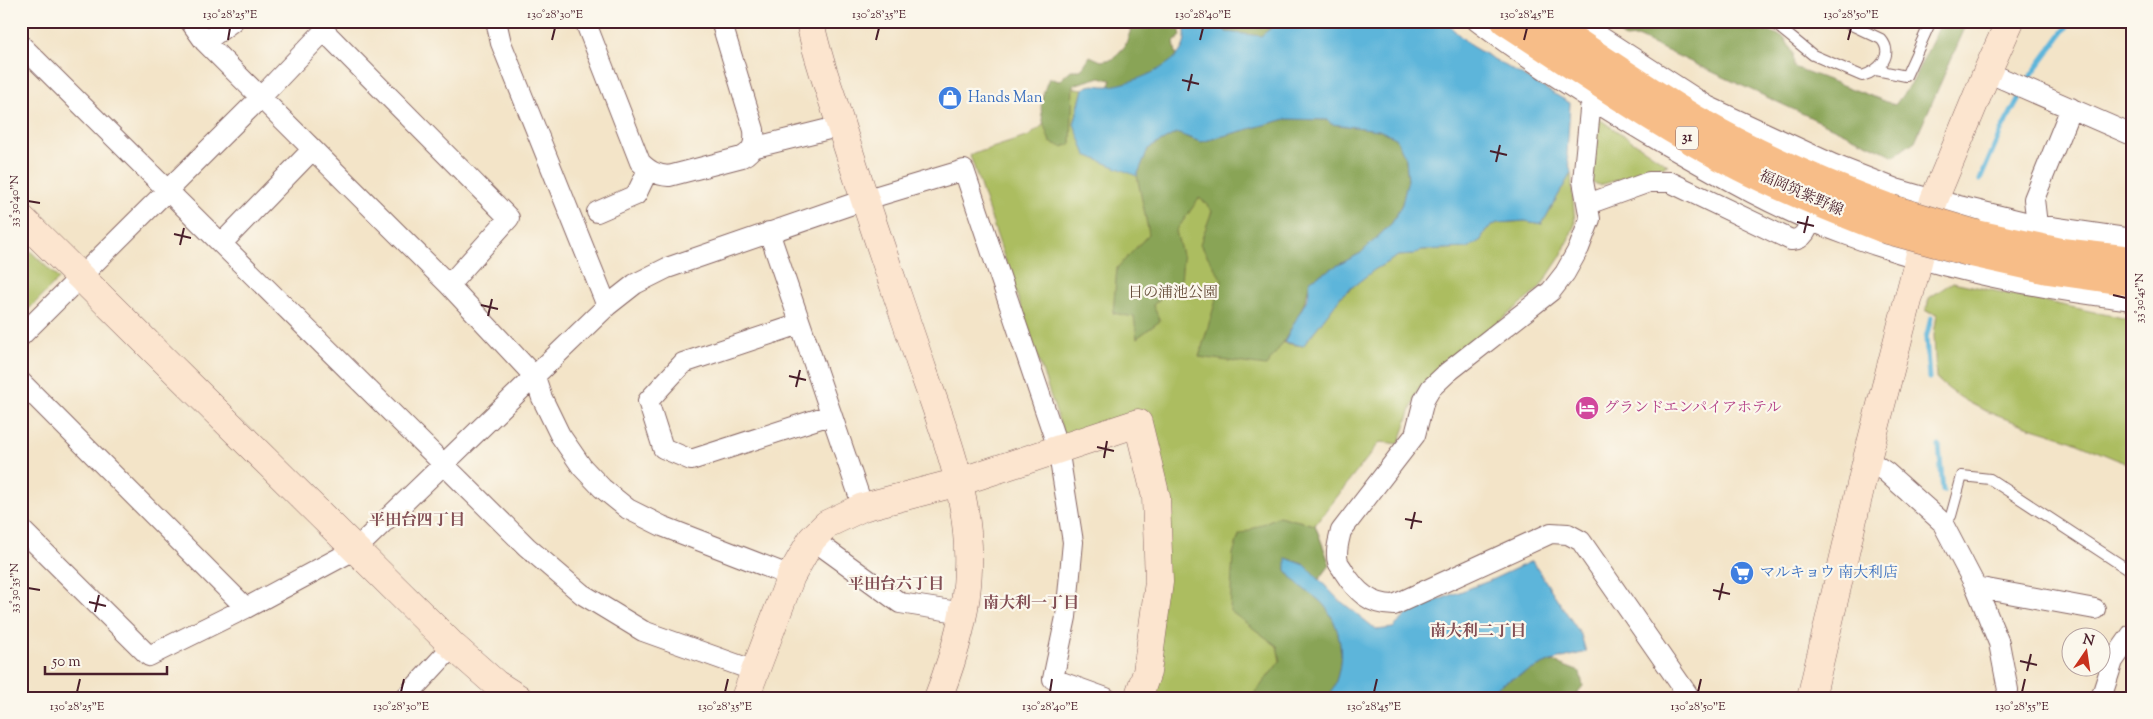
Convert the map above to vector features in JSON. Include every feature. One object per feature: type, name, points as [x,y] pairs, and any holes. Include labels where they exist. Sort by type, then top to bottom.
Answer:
[{"type":"main road","name":"福岡筑紫野線","points":[[1505,21],[1678,133],[1740,167],[1803,197],[1974,244],[2048,270],[2132,282]]},
{"type":"main road","name":"福岡筑紫野線","points":[[1545,21],[1695,118],[1766,157],[1818,181],[1888,219]]},
{"type":"main road","name":"福岡筑紫野線","points":[[1974,244],[2132,260]]},
{"type":"street","points":[[190,21],[205,42],[449,285],[536,377],[542,398],[560,435],[582,467],[602,488],[628,509],[662,526],[792,576]]},
{"type":"street","points":[[205,42],[233,21]]},
{"type":"street","points":[[496,21],[500,43],[607,306]]},
{"type":"street","points":[[585,21],[640,162],[648,170],[658,175],[669,176],[742,157],[749,154],[752,148],[754,130],[722,21]]},
{"type":"street","points":[[810,21],[864,200],[931,393],[959,482],[966,523],[968,569],[964,613],[947,674],[938,698]]},
{"type":"street","points":[[1477,21],[1525,58],[1590,100],[1729,181],[1812,216],[1865,242],[1985,276],[2041,287],[2132,300]]},
{"type":"street","points":[[1576,21],[1708,106],[1830,168],[1934,200],[2037,225],[2132,239]]},
{"type":"street","points":[[1810,698],[1867,459],[1934,200],[2010,21]]},
{"type":"street","points":[[21,336],[261,97],[324,31],[509,218],[449,285]]},
{"type":"street","points":[[21,45],[168,189],[442,466],[527,547],[582,594],[643,631],[755,671]]},
{"type":"street","points":[[1987,72],[2132,135]]},
{"type":"street","points":[[1590,100],[1583,181],[1590,219],[1579,248],[1565,273],[1551,290],[1448,372],[1431,388],[1424,400],[1415,434],[1341,531],[1338,545],[1338,562],[1352,584],[1362,594],[1384,605],[1394,605],[1551,533],[1568,534],[1581,541],[1690,698]]},
{"type":"street","points":[[2037,225],[2034,199],[2071,108]]},
{"type":"street","points":[[752,148],[841,126]]},
{"type":"street","points":[[222,243],[312,150]]},
{"type":"street","points":[[597,212],[636,195],[648,170]]},
{"type":"street","points":[[21,529],[149,656],[356,550],[607,306],[635,284],[667,268],[769,232],[864,200],[964,170],[1058,448],[1073,542],[1066,617],[1052,679],[1106,698]]},
{"type":"street","points":[[1588,204],[1649,182],[1659,181],[1670,182],[1791,240],[1800,239],[1812,216]]},
{"type":"street","points":[[21,218],[453,646],[496,684],[518,698]]},
{"type":"street","points":[[769,232],[863,507]]},
{"type":"street","points":[[800,324],[683,363],[648,401],[663,448],[691,460],[830,415]]},
{"type":"street","points":[[21,382],[246,608]]},
{"type":"street","points":[[745,698],[792,576],[812,540],[826,524],[863,507],[959,482],[1138,423],[1156,497],[1159,582],[1147,672],[1138,698]]},
{"type":"street","points":[[1867,459],[1886,472],[1942,522],[1976,586],[1999,643],[2008,690],[2006,698]]},
{"type":"street","points":[[812,540],[900,604],[964,613]]},
{"type":"street","points":[[1976,586],[2095,609]]},
{"type":"street","points":[[2101,698],[2113,661],[2132,634]]},
{"type":"street","points":[[406,698],[453,646]]},
{"type":"lane","points":[[1775,22],[1813,55],[1862,76],[1876,70],[1883,63],[1888,52],[1886,44],[1881,39],[1843,21]]},
{"type":"lane","points":[[1876,70],[1906,76],[1932,21]]},
{"type":"lane","points":[[1942,522],[1951,516],[1962,476],[1990,479],[2132,572]]},
{"type":"green space","points":[[1134,21],[1178,21],[1181,36],[1174,42],[1179,71],[1109,91],[1111,80],[1100,77],[1073,85],[1071,144],[1062,147],[1050,142],[1041,110],[1041,103],[1049,78],[1059,81],[1071,70],[1081,70],[1090,56],[1101,61],[1113,59],[1125,46]]},
{"type":"green space","points":[[1203,21],[1287,21],[1250,49]]},
{"type":"green space","points":[[1602,21],[1742,21],[1784,37],[1793,53],[1794,67],[1895,105],[1913,81],[1942,21],[1968,21],[1915,141],[1894,156],[1637,37],[1625,38]]},
{"type":"green space","name":"日の浦池公園","points":[[1058,86],[1083,89],[1074,124],[1176,133],[1284,343],[1303,346],[1342,295],[1374,270],[1398,256],[1413,255],[1421,250],[1468,248],[1481,240],[1486,230],[1497,223],[1525,221],[1542,224],[1571,173],[1575,224],[1561,256],[1539,289],[1418,389],[1399,444],[1380,442],[1315,525],[1330,565],[1318,581],[1328,698],[1145,698],[1163,491],[1145,412],[1064,436],[970,155],[1029,136],[1042,126]]},
{"type":"green space","points":[[1596,117],[1668,165],[1600,185],[1589,182]]},
{"type":"green space","points":[[1286,119],[1328,120],[1331,124],[1379,130],[1396,138],[1406,159],[1408,180],[1402,204],[1392,223],[1361,253],[1310,280],[1299,315],[1266,366],[1199,357],[1222,280],[1200,244],[1212,211],[1200,197],[1176,231],[1183,259],[1181,280],[1153,305],[1160,321],[1137,338],[1134,317],[1113,313],[1117,268],[1149,234],[1137,176],[1148,149],[1176,133],[1201,142]]},
{"type":"green space","points":[[21,242],[59,279],[21,317]]},
{"type":"green space","points":[[1953,282],[2132,320],[2132,465],[2068,439],[1981,409],[1950,390],[1936,378],[1934,335],[1937,314],[1926,311],[1929,298]]},
{"type":"green space","points":[[1279,516],[1315,525],[1330,565],[1318,581],[1305,565],[1287,558],[1286,570],[1299,585],[1323,604],[1336,626],[1339,638],[1340,662],[1334,687],[1328,698],[1251,698],[1280,661],[1277,646],[1230,611],[1233,554],[1239,535]]},
{"type":"green space","points":[[1551,661],[1580,672],[1583,686],[1573,698],[1478,698],[1511,679]]},
{"type":"water","points":[[1184,21],[1219,21],[1226,32],[1261,36],[1280,21],[1444,21],[1471,46],[1570,103],[1567,155],[1571,173],[1542,224],[1525,221],[1497,223],[1486,230],[1481,240],[1468,248],[1421,250],[1413,255],[1398,256],[1374,270],[1342,295],[1303,346],[1284,342],[1308,297],[1310,280],[1361,253],[1392,223],[1402,204],[1408,180],[1406,159],[1396,138],[1379,130],[1331,124],[1328,120],[1286,119],[1201,142],[1176,133],[1148,149],[1137,176],[1086,155],[1074,124],[1083,89],[1093,85],[1109,86],[1129,82],[1163,67],[1180,52],[1184,44]]},
{"type":"water","points":[[1286,558],[1305,565],[1338,599],[1377,630],[1393,628],[1409,613],[1489,581],[1532,561],[1581,635],[1586,652],[1551,661],[1511,679],[1478,698],[1328,698],[1338,675],[1340,662],[1339,638],[1336,626],[1323,604],[1299,585],[1286,570]]},
{"type":"waterway","points":[[2026,85],[2071,21]]},
{"type":"waterway","points":[[1980,180],[2001,131],[2022,92]]},
{"type":"waterway","points":[[1929,378],[1926,338],[1931,318]]},
{"type":"waterway","points":[[1939,446],[1943,491]]},
{"type":"place","name":"Hands Man","points":[[950,98]]},
{"type":"place","name":"グランドエンパイアホテル","points":[[1587,408]]},
{"type":"place","name":"マルキョウ 南大利店","points":[[1742,573]]},
{"type":"district","name":"平田台四丁目","points":[[417,521]]},
{"type":"district","name":"平田台六丁目","points":[[896,585]]},
{"type":"district","name":"南大利一丁目","points":[[1031,604]]},
{"type":"district","name":"南大利二丁目","points":[[1478,632]]}]
